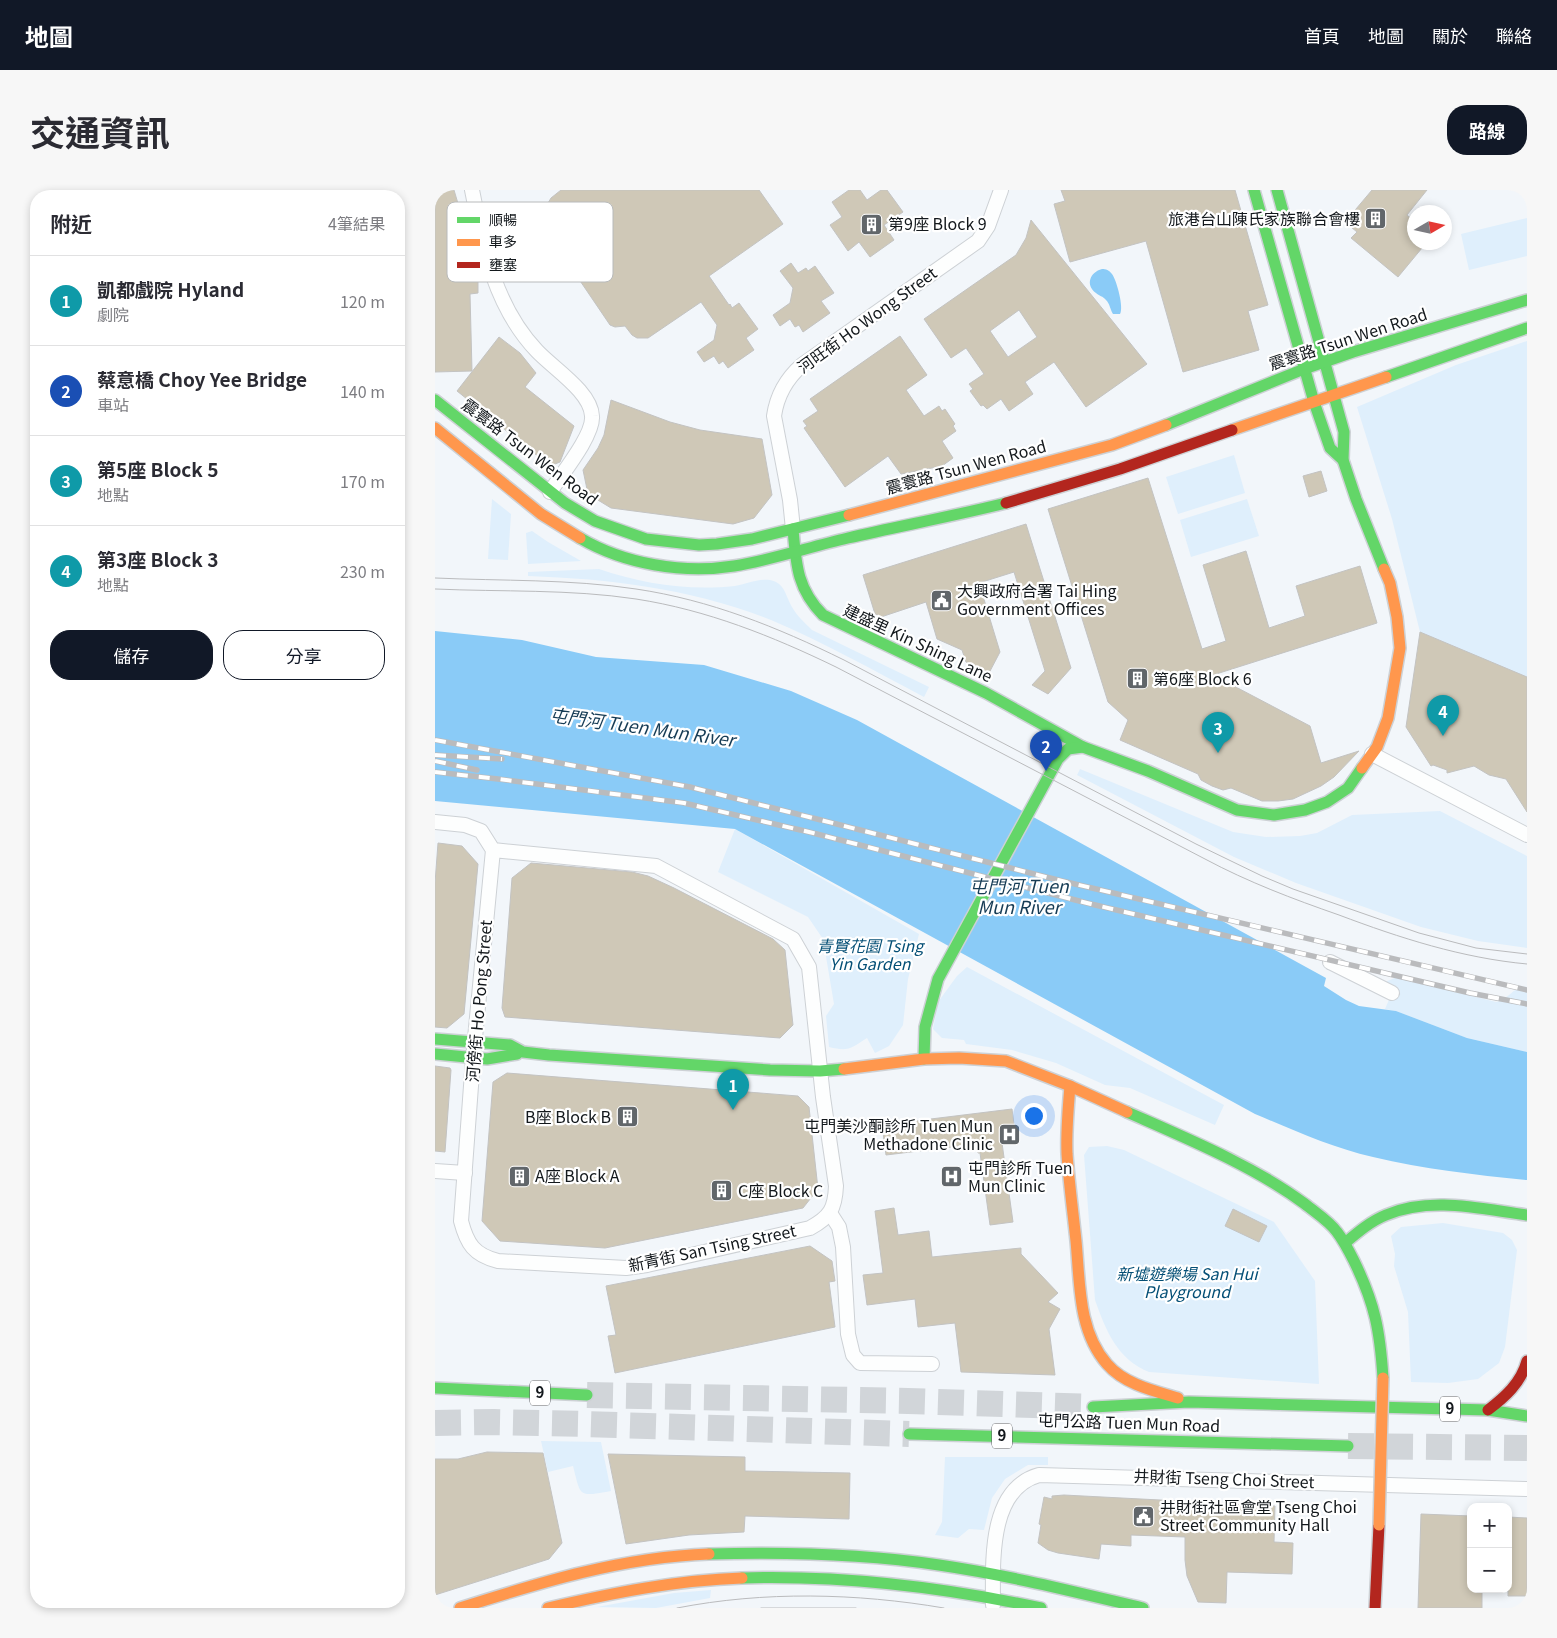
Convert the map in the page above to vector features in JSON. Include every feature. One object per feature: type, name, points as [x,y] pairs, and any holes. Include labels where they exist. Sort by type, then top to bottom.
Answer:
[{"type":"main road","points":[[1254,190],[1303,369],[1330,448],[1343,460]]},
{"type":"main road","points":[[1277,190],[1344,432],[1343,460]]},
{"type":"main road","name":"震寰路 Tsun Wen Road","points":[[435,400],[550,492],[572,508],[595,521],[629,534],[663,542],[699,545],[717,544],[752,539],[793,529],[1112,445],[1171,424],[1325,361],[1527,300]]},
{"type":"main road","points":[[435,428],[557,525],[589,543],[623,557],[660,565],[715,568],[734,566],[795,553],[845,539],[1005,503],[1120,469],[1527,328]]},
{"type":"main road","name":"建盛里 Kin Shing Lane","points":[[793,529],[798,578],[807,599],[823,615],[986,693],[1083,747],[1148,771],[1237,810],[1274,815],[1305,810],[1327,802],[1348,788],[1377,747],[1388,718],[1395,682],[1400,648],[1391,583],[1356,499],[1343,460]]},
{"type":"main road","points":[[924,1059],[925,1027],[938,979],[1063,753],[1068,749],[1083,747]]},
{"type":"main road","points":[[435,1039],[510,1045],[523,1052]]},
{"type":"main road","points":[[435,1054],[473,1059],[508,1057],[523,1052],[770,1070],[862,1068],[924,1059],[959,1058],[1006,1061],[1070,1086],[1191,1140],[1282,1187],[1321,1216],[1336,1230],[1345,1243],[1357,1266],[1372,1304],[1380,1337],[1383,1378],[1375,1608]]},
{"type":"main road","points":[[1070,1086],[1067,1153],[1083,1310],[1092,1339],[1107,1366],[1116,1372],[1153,1390],[1189,1402]]},
{"type":"main road","points":[[1345,1243],[1373,1222],[1387,1214],[1405,1208],[1425,1205],[1447,1206],[1527,1215]]},
{"type":"main road","points":[[1488,1410],[1510,1391],[1525,1371],[1527,1361]]},
{"type":"main road","name":"9","points":[[435,1388],[587,1395]]},
{"type":"main road","name":"屯門公路 Tuen Mun Road","points":[[1093,1407],[1189,1402],[1488,1410],[1527,1416]]},
{"type":"main road","name":"屯門公路 Tuen Mun Road","points":[[909,1434],[1348,1446]]},
{"type":"main road","points":[[460,1608],[541,1582],[580,1572],[640,1561],[732,1552],[830,1555],[922,1562],[993,1574],[1143,1608]]},
{"type":"main road","points":[[548,1608],[633,1590],[688,1582],[733,1578],[781,1577],[852,1580],[921,1586],[993,1602],[1041,1608]]},
{"type":"street","name":"河旺街 Ho Wong Street","points":[[793,529],[790,500],[774,416],[775,406],[782,387],[802,365],[978,240],[988,226],[1001,190]]},
{"type":"street","points":[[496,282],[507,309],[533,347],[583,394],[591,406],[593,420],[589,433],[550,492]]},
{"type":"street","points":[[1372,754],[1527,835]]},
{"type":"street","points":[[435,822],[465,825],[481,831],[493,850],[656,866],[793,939],[809,967],[820,1070],[836,1186],[836,1200],[830,1213],[839,1227],[843,1247],[848,1334],[853,1355],[860,1363],[932,1364]]},
{"type":"street","name":"河傍街 Ho Pong Street","points":[[461,1221],[473,1059],[493,850]]},
{"type":"street","points":[[1330,962],[1392,993]]},
{"type":"street","points":[[435,1171],[465,1173]]},
{"type":"street","name":"新青街 San Tsing Street","points":[[461,1221],[469,1243],[480,1255],[487,1258],[498,1261],[626,1268],[810,1228],[830,1213]]},
{"type":"street","name":"井財街 Tseng Choi Street","points":[[993,1602],[994,1545],[1006,1501],[1019,1485],[1039,1475],[1527,1489]]},
{"type":"green space","points":[[1527,218],[1527,256],[1469,270],[1461,234]]},
{"type":"green space","points":[[1527,341],[1527,677],[1420,632],[1392,519],[1357,407],[1456,365]]},
{"type":"green space","points":[[1234,455],[1245,493],[1178,514],[1166,477]]},
{"type":"green space","points":[[492,499],[511,514],[508,560],[488,559]]},
{"type":"green space","points":[[1247,499],[1259,536],[1191,557],[1180,520]]},
{"type":"green space","points":[[532,531],[581,561],[528,564],[526,533]]},
{"type":"green space","points":[[599,569],[632,579],[683,587],[735,586],[755,581],[771,580],[779,584],[784,590],[796,613],[812,630],[929,687],[924,697],[848,657],[771,620],[712,600],[621,583],[528,576],[528,572]]},
{"type":"green space","points":[[1080,769],[1233,832],[1266,837],[1300,836],[1317,833],[1352,815],[1440,811],[1527,856],[1527,948],[1478,941],[1421,927],[1296,883],[1234,857],[1077,775]]},
{"type":"green space","name":"青賢花園 Tsing Yin Garden","points":[[735,829],[919,934],[908,979],[903,1025],[889,1046],[875,1053],[867,1038],[846,1049],[829,1047],[826,1016],[834,1004],[823,939],[808,917],[718,872]]},
{"type":"green space","points":[[967,967],[1224,1105],[1215,1125],[1130,1088],[1105,1085],[1056,1063],[1012,1050],[966,1044],[964,1040],[942,1038],[933,1029],[938,1002],[957,976]]},
{"type":"green space","points":[[1397,977],[1496,1002],[1505,999],[1519,988],[1527,987],[1527,1052],[1467,1038],[1396,1011],[1385,1009],[1395,986],[1385,982]]},
{"type":"green space","name":"新墟遊樂場 San Hui Playground","points":[[1107,1146],[1124,1150],[1274,1222],[1315,1281],[1319,1384],[1149,1372],[1129,1360],[1121,1352],[1108,1333],[1095,1300],[1084,1155],[1089,1147]]},
{"type":"green space","points":[[1443,1223],[1503,1233],[1512,1240],[1517,1250],[1505,1347],[1499,1363],[1478,1379],[1448,1383],[1411,1382],[1408,1312],[1394,1266],[1395,1254],[1391,1236],[1401,1227]]},
{"type":"green space","points":[[541,1441],[601,1442],[611,1491],[592,1494],[583,1492],[578,1484],[573,1466],[548,1472]]},
{"type":"green space","points":[[945,1457],[1048,1457],[1048,1465],[1028,1465],[1005,1479],[992,1498],[984,1530],[969,1529],[958,1538],[935,1535],[942,1522]]},
{"type":"green space","points":[[711,1590],[710,1598],[656,1608],[597,1607],[674,1593]]},
{"type":"water","points":[[1102,269],[1110,272],[1116,282],[1121,301],[1120,314],[1113,314],[1104,298],[1096,293],[1091,286],[1090,279],[1094,273]]},
{"type":"water","name":"屯門河 Tuen Mun River","points":[[435,631],[522,640],[596,657],[704,665],[791,691],[857,720],[1326,978],[1324,986],[1346,1000],[1359,1006],[1396,1011],[1467,1038],[1527,1052],[1527,1180],[1450,1171],[1373,1157],[1328,1144],[1255,1114],[735,829],[435,801]]},
{"type":"building","points":[[435,190],[454,190],[458,202],[447,202],[447,282],[478,282],[478,293],[470,294],[472,371],[435,372]]},
{"type":"building","points":[[561,190],[759,190],[783,224],[709,276],[729,305],[732,308],[739,303],[758,329],[746,338],[754,350],[728,368],[723,361],[719,364],[714,356],[704,362],[697,352],[714,340],[717,325],[701,302],[648,338],[637,338],[625,326],[615,327],[610,325],[581,282],[613,282],[613,202],[549,202]]},
{"type":"building","name":"第9座 Block 9","points":[[849,190],[860,190],[867,200],[881,190],[887,190],[903,212],[884,225],[894,240],[870,257],[859,242],[848,251],[830,225],[842,217],[832,202]]},
{"type":"building","points":[[1061,190],[1235,190],[1268,305],[1248,311],[1259,350],[1183,372],[1146,241],[1070,262],[1054,204],[1065,201]]},
{"type":"building","name":"旅港台山陳氏家族聯合會樓","points":[[1372,190],[1427,190],[1415,205],[1407,205],[1407,250],[1420,250],[1398,277],[1351,238],[1357,232],[1345,222]]},
{"type":"building","points":[[1031,220],[1147,364],[1086,407],[1054,362],[1025,382],[1033,394],[1009,411],[1001,399],[987,409],[983,405],[981,406],[970,391],[973,389],[969,384],[984,374],[966,348],[951,358],[924,319],[1016,255],[1026,238]],"holes":[[[1019,310],[1037,337],[1008,357],[990,331]]]},
{"type":"building","points":[[791,263],[798,273],[806,268],[808,271],[815,266],[834,293],[821,301],[830,313],[803,332],[799,325],[795,327],[790,319],[780,326],[773,315],[790,303],[793,288],[780,271]]},
{"type":"building","points":[[900,336],[927,375],[906,390],[924,416],[939,406],[942,411],[945,409],[955,424],[953,426],[956,431],[942,441],[953,458],[942,466],[901,474],[888,456],[845,487],[804,428],[807,426],[803,421],[818,411],[810,399]]},
{"type":"building","points":[[499,337],[520,353],[536,373],[525,387],[574,426],[560,462],[550,466],[457,391]]},
{"type":"building","points":[[611,400],[670,422],[700,430],[762,439],[772,495],[754,518],[733,524],[611,508],[588,494],[583,470],[598,448],[604,435]]},
{"type":"building","points":[[1321,471],[1327,491],[1309,497],[1303,476]]},
{"type":"building","points":[[1148,478],[1202,649],[1226,641],[1203,565],[1246,551],[1269,628],[1305,616],[1296,586],[1360,566],[1377,623],[1213,675],[1310,726],[1321,763],[1359,751],[1334,777],[1321,786],[1293,799],[1262,801],[1231,788],[1223,790],[1212,786],[1201,780],[1198,774],[1120,740],[1128,720],[1108,702],[1048,509]]},
{"type":"building","name":"大興政府合署 Tai Hing Government Offices","points":[[1026,524],[1071,668],[1048,694],[1032,685],[1045,671],[1014,572],[979,583],[1000,652],[989,673],[966,662],[962,650],[937,639],[926,602],[881,617],[875,614],[863,575]]},
{"type":"building","points":[[1420,632],[1527,677],[1527,812],[1506,779],[1489,775],[1474,766],[1447,773],[1447,770],[1431,766],[1406,727]]},
{"type":"building","points":[[438,843],[462,846],[478,864],[464,1014],[447,1028],[435,1027],[435,883]]},
{"type":"building","points":[[531,863],[632,872],[648,876],[773,939],[785,950],[793,1025],[780,1038],[505,1017],[502,1008],[512,878]]},
{"type":"building","points":[[435,1066],[450,1068],[451,1070],[445,1152],[435,1151]]},
{"type":"building","points":[[507,1073],[798,1096],[809,1107],[818,1189],[803,1208],[605,1248],[500,1241],[482,1221],[493,1082]]},
{"type":"building","points":[[1012,1109],[1016,1141],[1002,1143],[1013,1222],[990,1225],[980,1153],[978,1153],[976,1144],[886,1155],[882,1125]]},
{"type":"building","points":[[894,1208],[898,1235],[929,1231],[932,1257],[1021,1248],[1021,1254],[1058,1293],[1048,1302],[1060,1309],[1049,1329],[1055,1375],[961,1372],[955,1323],[918,1327],[915,1299],[867,1305],[863,1275],[883,1273],[875,1211]]},
{"type":"building","points":[[1233,1209],[1267,1226],[1259,1242],[1225,1226]]},
{"type":"building","points":[[810,1246],[832,1261],[835,1281],[829,1282],[835,1327],[615,1373],[608,1336],[616,1335],[606,1286]]},
{"type":"building","points":[[487,1452],[543,1453],[562,1543],[549,1559],[435,1595],[435,1459],[458,1459]]},
{"type":"building","points":[[608,1454],[745,1457],[745,1471],[850,1473],[849,1519],[745,1516],[744,1532],[689,1535],[626,1544]]},
{"type":"building","points":[[1064,1495],[1275,1506],[1274,1542],[1293,1543],[1292,1574],[1227,1572],[1226,1603],[1198,1602],[1187,1576],[1185,1537],[1131,1535],[1131,1546],[1101,1544],[1099,1559],[1058,1553],[1048,1550],[1038,1543],[1044,1497],[1052,1499],[1052,1496]]},
{"type":"building","points":[[1421,1514],[1467,1516],[1467,1593],[1482,1593],[1482,1608],[1418,1608]]},
{"type":"building","points":[[1512,1517],[1527,1518],[1527,1596],[1508,1596],[1508,1593],[1512,1593]]},
{"type":"tunnel","points":[[587,1395],[908,1401],[1093,1407]]},
{"type":"tunnel","points":[[435,1423],[585,1424],[909,1434]]},
{"type":"tunnel","points":[[1348,1446],[1527,1448]]},
{"type":"tram line","points":[[435,578],[561,582],[636,589],[690,600],[743,616],[844,660],[1196,844],[1262,876],[1293,889],[1419,933],[1476,948],[1527,954]]},
{"type":"tram line","points":[[435,589],[561,592],[611,596],[662,604],[714,617],[788,645],[836,667],[1254,883],[1305,903],[1431,946],[1479,957],[1527,964]]},
{"type":"tram line","points":[[677,1608],[743,1599],[810,1596],[877,1599],[944,1608]]},
{"type":"tram line","points":[[761,1608],[856,1608]]},
{"type":"railway","points":[[435,740],[690,787],[1062,881],[1527,990]]},
{"type":"railway","points":[[435,755],[502,759]]},
{"type":"railway","points":[[435,761],[477,770]]},
{"type":"railway","points":[[435,772],[684,803],[809,832],[1091,904],[1470,993],[1527,1004]]},
{"type":"traffic: fast","points":[[1254,190],[1314,402],[1330,448],[1343,460]]},
{"type":"traffic: fast","points":[[1277,190],[1344,432],[1343,460],[1356,499],[1384,569]]},
{"type":"traffic: fast","points":[[1166,425],[1304,369],[1353,352],[1527,300]]},
{"type":"traffic: fast","points":[[1386,377],[1527,328]]},
{"type":"traffic: fast","points":[[435,400],[565,503],[595,521],[646,539],[699,545],[717,544],[752,539],[849,515]]},
{"type":"traffic: fast","points":[[580,538],[615,554],[654,565],[674,568],[715,568],[762,560],[848,538],[1006,503]]},
{"type":"traffic: fast","points":[[793,529],[799,575],[808,596],[823,615],[986,693],[1083,747],[1148,771],[1237,810],[1274,815],[1305,810],[1327,802],[1348,788],[1362,768]]},
{"type":"traffic: fast","points":[[924,1059],[925,1027],[938,979],[1058,759],[1068,749],[1083,747]]},
{"type":"traffic: fast","points":[[435,1039],[510,1045],[523,1052],[549,1055],[770,1070],[820,1071],[844,1069]]},
{"type":"traffic: fast","points":[[435,1054],[487,1059],[517,1054]]},
{"type":"traffic: fast","points":[[1127,1112],[1219,1153],[1264,1177],[1305,1204],[1330,1224],[1340,1235],[1354,1261],[1372,1305],[1378,1332],[1383,1378]]},
{"type":"traffic: fast","points":[[1345,1243],[1380,1217],[1403,1209],[1421,1206],[1474,1207],[1527,1215]]},
{"type":"traffic: fast","points":[[435,1388],[587,1395]]},
{"type":"traffic: fast","points":[[1093,1407],[1189,1402],[1488,1410],[1527,1416]]},
{"type":"traffic: fast","points":[[909,1434],[1348,1446]]},
{"type":"traffic: fast","points":[[709,1554],[824,1555],[911,1561],[1016,1579],[1143,1608]]},
{"type":"traffic: fast","points":[[742,1578],[818,1578],[893,1584],[930,1588],[1041,1608]]},
{"type":"traffic: slow","points":[[1232,430],[1386,377]]},
{"type":"traffic: slow","points":[[849,515],[1112,445],[1166,425]]},
{"type":"traffic: slow","points":[[435,428],[541,514],[580,538]]},
{"type":"traffic: slow","points":[[1362,768],[1377,747],[1388,718],[1400,648],[1397,617],[1390,583],[1384,569]]},
{"type":"traffic: slow","points":[[844,1069],[924,1059],[959,1058],[1006,1061],[1070,1086],[1127,1112]]},
{"type":"traffic: slow","points":[[1070,1086],[1067,1129],[1068,1165],[1082,1306],[1090,1337],[1107,1364],[1122,1377],[1140,1386],[1178,1398]]},
{"type":"traffic: slow","points":[[1379,1525],[1383,1378]]},
{"type":"traffic: slow","points":[[460,1608],[583,1572],[645,1560],[709,1554]]},
{"type":"traffic: slow","points":[[548,1608],[645,1588],[693,1581],[742,1578]]},
{"type":"traffic: jam","points":[[1006,503],[1120,469],[1232,430]]},
{"type":"traffic: jam","points":[[1488,1410],[1517,1383],[1527,1361]]},
{"type":"traffic: jam","points":[[1375,1608],[1379,1525]]},
{"type":"place","name":"旅港台山陳氏家族聯合會樓","points":[[1376,219]]},
{"type":"place","name":"第9座 Block 9","points":[[872,224]]},
{"type":"place","name":"大興政府合署 Tai Hing Government Offices","points":[[941,600]]},
{"type":"place","name":"第6座 Block 6","points":[[1137,679]]},
{"type":"place","name":"第3座 Block 3","points":[[1443,736]]},
{"type":"place","name":"第5座 Block 5","points":[[1218,753]]},
{"type":"place","name":"蔡意橋 Choy Yee Bridge","points":[[1046,771]]},
{"type":"place","name":"凱都戲院 Hyland","points":[[733,1110]]},
{"type":"place","name":"B座 Block B","points":[[627,1117]]},
{"type":"place","name":"屯門美沙酮診所 Tuen Mun Methadone Clinic","points":[[1009,1135]]},
{"type":"place","name":"A座 Block A","points":[[519,1176]]},
{"type":"place","name":"屯門診所 Tuen Mun Clinic","points":[[952,1177]]},
{"type":"place","name":"C座 Block C","points":[[722,1191]]},
{"type":"place","name":"井財街社區會堂 Tseng Choi Street Community Hall","points":[[1144,1516]]}]
